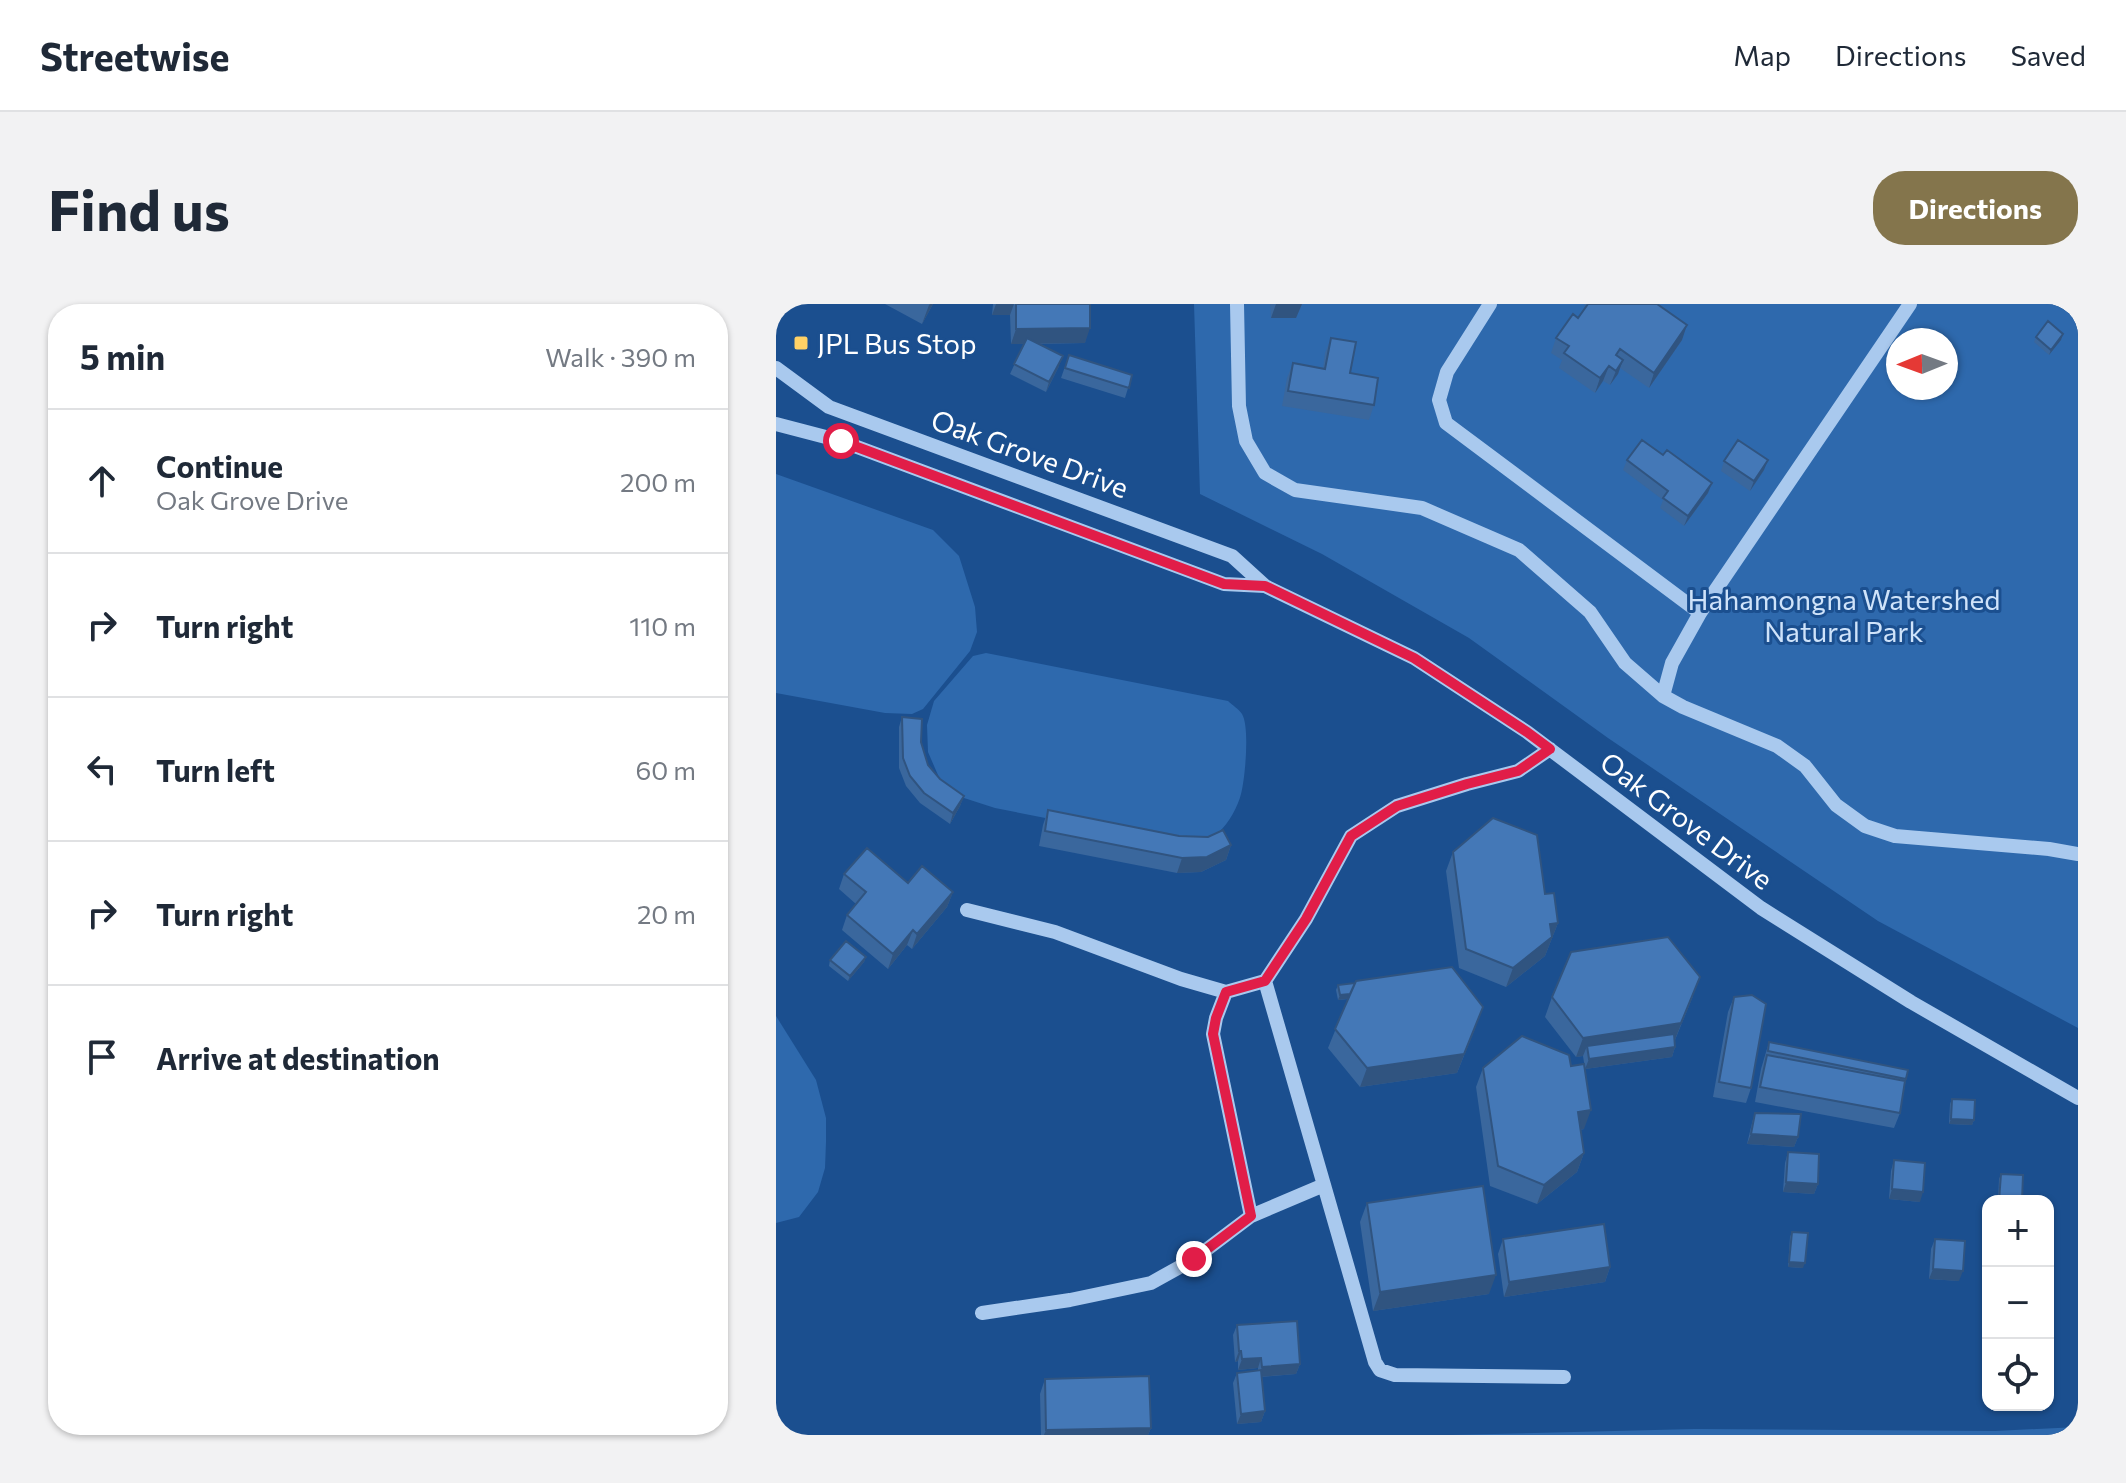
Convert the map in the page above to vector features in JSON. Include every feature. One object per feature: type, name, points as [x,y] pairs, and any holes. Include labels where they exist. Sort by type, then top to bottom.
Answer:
[{"type":"street","points":[[1237,304],[1239,406],[1246,441],[1265,473],[1295,490],[1422,508],[1519,550],[1590,612],[1625,663],[1663,696],[1777,746],[1805,766],[1836,805],[1865,826],[1895,836],[2078,854]]},
{"type":"street","points":[[1490,304],[1447,372],[1439,400],[1446,423],[1700,613]]},
{"type":"street","points":[[1663,696],[1672,663],[1700,613],[1910,304]]},
{"type":"street","name":"Oak Grove Drive","points":[[776,368],[829,407],[1232,556],[1265,586],[1414,658],[1527,732],[1761,908],[1911,1002],[2078,1098]]},
{"type":"street","name":"Oak Grove Drive","points":[[776,424],[841,441],[1224,584],[1265,586]]},
{"type":"street","points":[[967,910],[1055,932],[1181,979],[1226,992],[1265,981],[1306,919],[1351,836],[1397,806],[1518,771],[1550,749]]},
{"type":"street","points":[[1265,981],[1375,1362],[1380,1370],[1395,1375],[1564,1377]]},
{"type":"street","points":[[1226,992],[1213,1034],[1251,1216]]},
{"type":"street","points":[[982,1313],[1070,1300],[1151,1283],[1194,1259],[1251,1216],[1324,1185]]},
{"type":"green space","name":"Hahamongna Watershed Natural Park","points":[[1194,304],[2078,304],[2078,1028],[1878,921],[1608,738],[1469,638],[1322,554],[1200,494]]},
{"type":"green space","points":[[776,474],[933,530],[959,556],[975,607],[977,632],[970,651],[923,709],[912,714],[885,713],[776,693]]},
{"type":"green space","points":[[986,653],[1228,701],[1242,714],[1246,741],[1241,794],[1230,819],[1210,838],[1178,844],[995,808],[964,798],[941,782],[928,752],[927,725],[934,701],[973,656]]},
{"type":"green space","points":[[776,1016],[816,1080],[826,1118],[826,1142],[825,1168],[818,1192],[799,1217],[776,1223]]},
{"type":"green space","points":[[2078,1427],[2078,1435],[1450,1435],[1694,1429],[1995,1431]]},
{"type":"building","points":[[1016,304],[1090,304],[1090,328],[1016,329]]},
{"type":"building","points":[[1588,304],[1657,304],[1687,325],[1654,373],[1620,349],[1616,355],[1623,360],[1616,371],[1609,366],[1600,378],[1564,353],[1569,346],[1556,338],[1573,314],[1578,318]]},
{"type":"building","points":[[2048,321],[2063,334],[2051,350],[2036,337]]},
{"type":"building","points":[[1027,338],[1063,356],[1049,382],[1014,364]]},
{"type":"building","points":[[1331,338],[1356,342],[1350,373],[1378,378],[1374,405],[1288,391],[1293,363],[1325,369]]},
{"type":"building","points":[[1069,355],[1132,375],[1129,388],[1065,368]]},
{"type":"building","points":[[1642,440],[1663,455],[1667,450],[1712,483],[1688,516],[1663,498],[1668,491],[1627,460]]},
{"type":"building","points":[[1738,440],[1768,460],[1754,481],[1724,461]]},
{"type":"building","points":[[902,717],[922,719],[921,742],[928,765],[940,779],[964,796],[953,813],[924,793],[910,776],[903,758]]},
{"type":"building","points":[[1048,810],[1179,836],[1208,837],[1223,830],[1231,845],[1207,857],[1182,858],[1045,831]]},
{"type":"building","points":[[1493,818],[1537,835],[1545,894],[1554,893],[1558,923],[1550,924],[1552,937],[1513,968],[1466,949],[1453,852]]},
{"type":"building","points":[[867,848],[908,883],[922,866],[953,892],[917,934],[913,930],[893,954],[847,915],[866,892],[844,874]]},
{"type":"building","points":[[1668,937],[1700,977],[1681,1023],[1583,1038],[1552,997],[1571,952]]},
{"type":"building","points":[[846,941],[866,957],[850,976],[830,960]]},
{"type":"building","points":[[1452,967],[1483,1007],[1464,1054],[1367,1068],[1335,1029],[1356,981]]},
{"type":"building","points":[[1355,983],[1350,994],[1340,995],[1338,985]]},
{"type":"building","points":[[1752,995],[1766,1004],[1751,1088],[1719,1082],[1734,997]]},
{"type":"building","points":[[1674,1034],[1675,1047],[1589,1059],[1587,1046]]},
{"type":"building","points":[[1522,1036],[1569,1055],[1571,1066],[1584,1064],[1591,1110],[1578,1112],[1584,1153],[1544,1185],[1498,1166],[1483,1068]]},
{"type":"building","points":[[1769,1042],[1908,1070],[1906,1079],[1768,1051]]},
{"type":"building","points":[[1767,1055],[1905,1081],[1900,1113],[1760,1087]]},
{"type":"building","points":[[1952,1099],[1975,1100],[1974,1120],[1951,1119]]},
{"type":"building","points":[[1755,1113],[1801,1114],[1798,1137],[1751,1134]]},
{"type":"building","points":[[1788,1152],[1819,1154],[1818,1184],[1786,1182]]},
{"type":"building","points":[[1894,1160],[1925,1163],[1923,1192],[1892,1189]]},
{"type":"building","points":[[2001,1174],[2023,1175],[2022,1195],[1999,1195]]},
{"type":"building","points":[[1483,1186],[1496,1275],[1380,1292],[1367,1203]]},
{"type":"building","points":[[1604,1224],[1610,1267],[1509,1282],[1503,1239]]},
{"type":"building","points":[[1792,1232],[1808,1233],[1805,1263],[1789,1262]]},
{"type":"building","points":[[1935,1239],[1965,1241],[1963,1271],[1933,1269]]},
{"type":"building","points":[[1297,1321],[1300,1364],[1262,1367],[1261,1358],[1242,1359],[1237,1325]]},
{"type":"building","points":[[1261,1370],[1265,1411],[1241,1414],[1237,1373]]},
{"type":"building","points":[[1149,1376],[1151,1428],[1046,1430],[1045,1379]]},
{"type":"place","name":"JPL Bus Stop","points":[[801,343]]},
{"type":"route","points":[[841,441],[1224,584],[1265,586],[1414,658],[1550,749],[1518,771],[1397,806],[1351,836],[1306,919],[1265,981],[1226,992],[1213,1034],[1251,1216],[1194,1259]]}]
